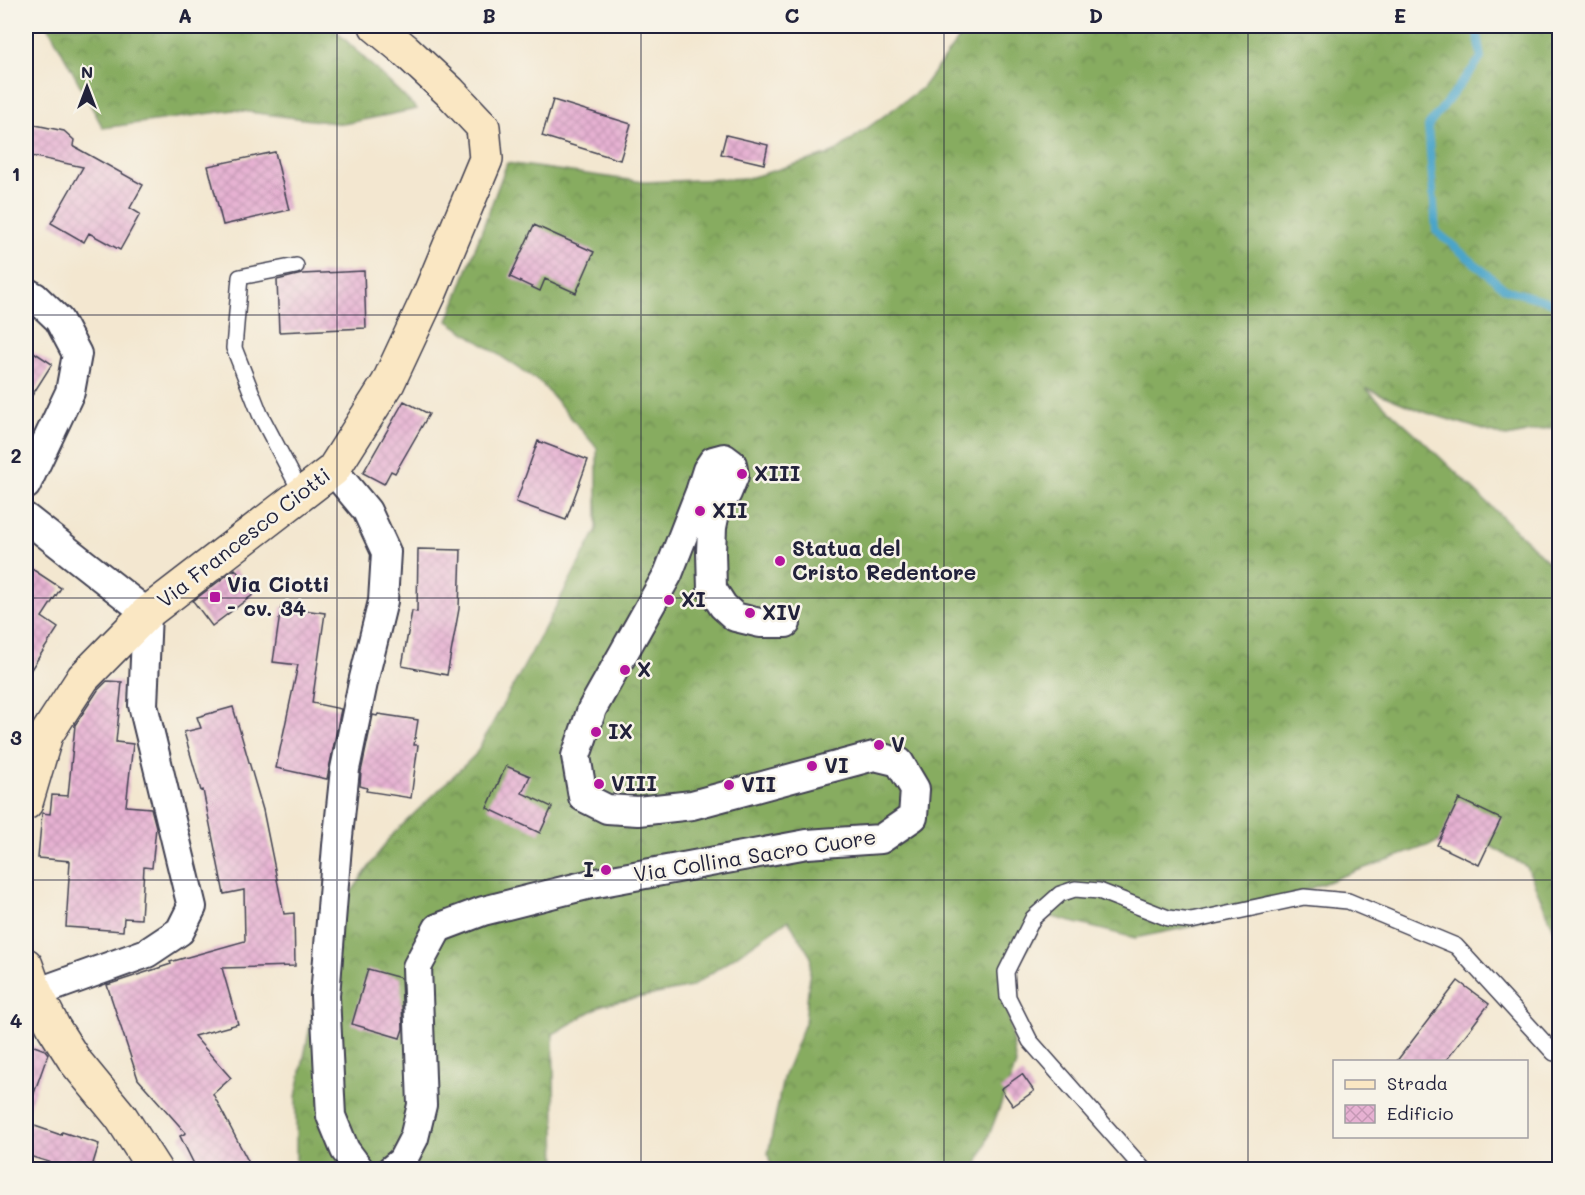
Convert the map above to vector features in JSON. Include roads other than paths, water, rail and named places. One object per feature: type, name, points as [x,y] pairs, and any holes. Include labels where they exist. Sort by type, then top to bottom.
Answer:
[{"type":"street","name":"Via Francesco Ciotti","points":[[26,803],[46,735],[83,678],[147,613],[333,470],[388,383],[430,293],[486,159],[483,127],[450,92],[405,50],[375,26]]},
{"type":"street","points":[[26,292],[35,297],[59,320],[77,354],[70,392],[26,485]]},
{"type":"street","name":"Via Collina Sacro Cuore","points":[[391,1170],[402,1161],[414,1138],[422,1104],[417,967],[438,928],[483,911],[591,884],[807,844],[881,839],[913,817],[915,789],[899,762],[874,756],[692,805],[638,811],[607,809],[583,797],[576,756],[592,709],[668,574],[707,470],[713,461],[724,458],[732,464],[734,476],[727,493],[716,508],[712,527],[712,589],[723,606],[735,617],[760,624],[786,623]]},
{"type":"street","points":[[333,470],[367,511],[386,552],[383,601],[345,769],[336,846],[325,996],[332,1116],[345,1150],[360,1170]]},
{"type":"street","points":[[26,518],[147,613],[142,705],[192,907],[180,931],[147,953],[31,979],[54,1028],[75,1061],[121,1117],[155,1170]]},
{"type":"lane","points":[[296,266],[240,277],[234,348],[260,414],[302,494]]},
{"type":"lane","points":[[1144,1170],[1030,1041],[1008,997],[1006,972],[1033,918],[1060,894],[1075,889],[1099,891],[1168,918],[1191,921],[1304,897],[1348,901],[1456,946],[1554,1053]]},
{"type":"waterway","points":[[1476,26],[1481,58],[1428,126],[1436,231],[1505,289],[1560,305]]},
{"type":"place","name":"XIII","points":[[742,474]]},
{"type":"place","name":"XII","points":[[700,511]]},
{"type":"place","name":"Statua del Cristo Redentore","points":[[780,561]]},
{"type":"place","name":"Via Ciotti - cv. 34","points":[[215,597]]},
{"type":"place","name":"XI","points":[[669,600]]},
{"type":"place","name":"XIV","points":[[750,613]]},
{"type":"place","name":"X","points":[[625,670]]},
{"type":"place","name":"IX","points":[[596,732]]},
{"type":"place","name":"V","points":[[879,745]]},
{"type":"place","name":"VI","points":[[812,766]]},
{"type":"place","name":"VIII","points":[[599,784]]},
{"type":"place","name":"VII","points":[[729,785]]},
{"type":"place","name":"I","points":[[606,870]]}]
